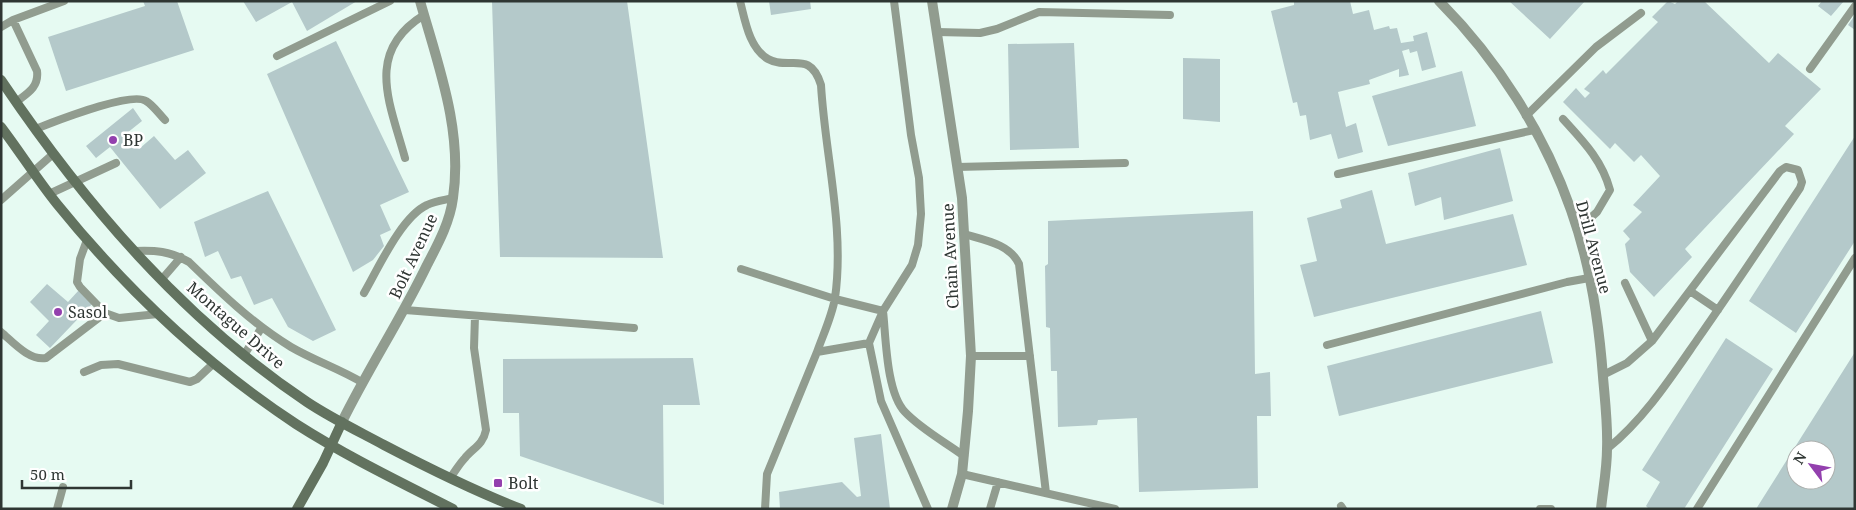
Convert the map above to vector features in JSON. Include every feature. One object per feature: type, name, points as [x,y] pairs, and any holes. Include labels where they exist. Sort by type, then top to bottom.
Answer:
[{"type":"main road","name":"Montague Drive","points":[[1,80],[52,154],[134,250],[162,280],[244,355],[308,403],[342,422],[450,478],[521,509]]},
{"type":"main road","points":[[1,127],[49,194],[87,240],[158,314],[214,363],[296,423],[332,445],[453,509]]},
{"type":"main road","points":[[297,509],[332,445],[342,422]]},
{"type":"street","name":"Bolt Avenue","points":[[342,422],[405,310],[440,239],[453,198],[454,140],[450,107],[420,1]]},
{"type":"street","name":"Chain Avenue","points":[[932,1],[957,168],[964,234],[970,356],[962,474],[952,509]]},
{"type":"street","name":"Drill Avenue","points":[[1439,1],[1458,20],[1509,86],[1534,130],[1560,183],[1577,230],[1589,278],[1603,375],[1607,449],[1601,509]]},
{"type":"lane","points":[[1,27],[13,20],[64,1]]},
{"type":"lane","points":[[277,56],[390,1]]},
{"type":"lane","points":[[740,1],[747,29],[763,56],[773,61],[803,63],[809,66],[818,77],[836,223],[838,267],[835,299],[817,352],[766,474],[765,509]]},
{"type":"lane","points":[[894,1],[911,135],[919,178],[921,214],[918,245],[912,266],[883,311],[869,343],[881,401],[928,509]]},
{"type":"lane","points":[[1810,69],[1855,6]]},
{"type":"lane","points":[[937,32],[980,33],[996,29],[1039,12],[1170,15]]},
{"type":"lane","points":[[1526,116],[1596,47],[1641,13]]},
{"type":"lane","points":[[405,158],[387,90],[385,67],[391,48],[408,25],[424,15]]},
{"type":"lane","points":[[13,20],[37,71],[38,79],[34,87],[16,102]]},
{"type":"lane","points":[[35,129],[83,112],[132,99],[146,100],[165,120]]},
{"type":"lane","points":[[1563,119],[1594,154],[1603,168],[1610,190],[1597,212],[1577,230]]},
{"type":"lane","points":[[1338,174],[1534,130]]},
{"type":"lane","points":[[1,200],[52,154]]},
{"type":"lane","points":[[49,194],[116,163]]},
{"type":"lane","points":[[957,168],[1125,163]]},
{"type":"lane","points":[[1603,375],[1627,363],[1652,341],[1780,171],[1786,167],[1798,170],[1801,175],[1800,188],[1718,310],[1642,416],[1607,449]]},
{"type":"lane","points":[[364,294],[392,244],[412,217],[426,205],[453,198]]},
{"type":"lane","points":[[964,234],[986,240],[1015,255],[1019,264],[1046,493]]},
{"type":"lane","points":[[87,240],[80,259],[78,282],[80,287],[105,313],[119,318],[158,314]]},
{"type":"lane","points":[[134,250],[164,251],[182,257],[233,304],[262,327],[291,347],[363,383]]},
{"type":"lane","points":[[162,280],[182,257]]},
{"type":"lane","points":[[1697,509],[1855,258]]},
{"type":"lane","points":[[740,269],[835,299],[883,311]]},
{"type":"lane","points":[[1327,345],[1567,282],[1589,278]]},
{"type":"lane","points":[[1625,283],[1652,341]]},
{"type":"lane","points":[[1690,292],[1718,310]]},
{"type":"lane","points":[[405,310],[634,328]]},
{"type":"lane","points":[[883,311],[891,376],[900,405],[910,416],[964,456]]},
{"type":"lane","points":[[1,332],[31,355],[39,359],[46,358],[105,313]]},
{"type":"lane","points":[[450,478],[465,457],[478,447],[484,438],[486,430],[474,348],[475,316]]},
{"type":"lane","points":[[244,355],[262,327]]},
{"type":"lane","points":[[817,352],[869,343]]},
{"type":"lane","points":[[970,356],[1030,356]]},
{"type":"lane","points":[[84,372],[101,366],[118,364],[190,382],[197,379],[214,363]]},
{"type":"lane","points":[[962,474],[1115,509]]},
{"type":"lane","points":[[990,509],[998,482]]},
{"type":"lane","points":[[57,509],[62,487]]},
{"type":"lane","points":[[1540,509],[1551,509]]},
{"type":"building","points":[[143,1],[177,1],[194,50],[66,91],[48,37],[145,6]]},
{"type":"building","points":[[243,1],[357,1],[307,31],[292,2],[256,22]]},
{"type":"building","points":[[492,1],[627,1],[663,258],[500,257]]},
{"type":"building","points":[[769,1],[810,1],[811,9],[771,15]]},
{"type":"building","points":[[1294,1],[1350,1],[1353,14],[1369,10],[1374,30],[1389,26],[1390,29],[1397,28],[1401,43],[1414,41],[1413,36],[1427,32],[1436,67],[1422,71],[1417,51],[1410,53],[1409,49],[1402,51],[1409,75],[1399,77],[1399,69],[1369,80],[1370,84],[1338,92],[1346,127],[1356,123],[1363,152],[1338,159],[1331,134],[1310,140],[1306,115],[1300,116],[1297,102],[1293,103],[1271,11],[1294,5]]},
{"type":"building","points":[[1509,1],[1585,1],[1550,39]]},
{"type":"building","points":[[1668,1],[1675,4],[1678,1],[1704,1],[1769,63],[1778,53],[1821,89],[1785,126],[1794,134],[1685,249],[1692,257],[1654,297],[1630,272],[1625,244],[1630,239],[1623,231],[1642,212],[1633,205],[1660,176],[1641,155],[1634,162],[1615,143],[1610,149],[1563,102],[1576,88],[1585,98],[1590,93],[1584,89],[1603,70],[1606,74],[1658,22],[1652,17]]},
{"type":"building","points":[[1822,1],[1844,1],[1831,16],[1818,6]]},
{"type":"building","points":[[1855,15],[1855,30],[1848,25]]},
{"type":"building","points":[[336,41],[409,192],[380,205],[391,230],[380,235],[384,246],[373,260],[353,272],[267,74]]},
{"type":"building","points":[[1074,43],[1079,148],[1010,150],[1008,44]]},
{"type":"building","points":[[1183,58],[1220,59],[1220,122],[1183,119]]},
{"type":"building","points":[[1462,71],[1476,126],[1388,146],[1372,96]]},
{"type":"building","points":[[133,108],[142,121],[127,133],[139,149],[154,136],[175,160],[188,150],[206,173],[160,209],[110,147],[96,158],[86,146]]},
{"type":"building","points":[[1855,136],[1855,241],[1796,333],[1749,301]]},
{"type":"building","points":[[1500,148],[1513,201],[1444,220],[1441,197],[1415,206],[1408,173]]},
{"type":"building","points":[[1372,190],[1386,244],[1513,214],[1527,265],[1314,317],[1300,265],[1317,261],[1307,218],[1342,208],[1340,200]]},
{"type":"building","points":[[268,191],[336,330],[313,341],[288,327],[272,298],[254,305],[241,276],[231,279],[218,251],[205,257],[194,222]]},
{"type":"building","points":[[1253,211],[1255,374],[1270,372],[1271,416],[1257,416],[1258,488],[1139,492],[1137,418],[1098,420],[1097,425],[1058,427],[1057,371],[1051,371],[1050,328],[1046,327],[1045,266],[1048,264],[1048,221]]},
{"type":"building","points":[[47,284],[68,302],[79,290],[93,303],[50,348],[36,335],[49,321],[30,302]]},
{"type":"building","points":[[1541,311],[1553,363],[1339,416],[1327,366]]},
{"type":"building","points":[[1726,338],[1773,369],[1684,509],[1649,509],[1646,506],[1660,482],[1642,470]]},
{"type":"building","points":[[1855,352],[1855,509],[1756,509],[1786,461],[1786,490],[1836,490],[1836,440],[1800,440]]},
{"type":"building","points":[[693,358],[700,405],[663,405],[664,505],[520,456],[519,413],[503,413],[503,359]]},
{"type":"building","points":[[881,434],[890,509],[780,509],[779,492],[842,482],[857,497],[861,496],[854,438]]},
{"type":"place","name":"BP","points":[[113,140]]},
{"type":"place","name":"Sasol","points":[[58,312]]},
{"type":"place","name":"Bolt","points":[[498,483]]}]
